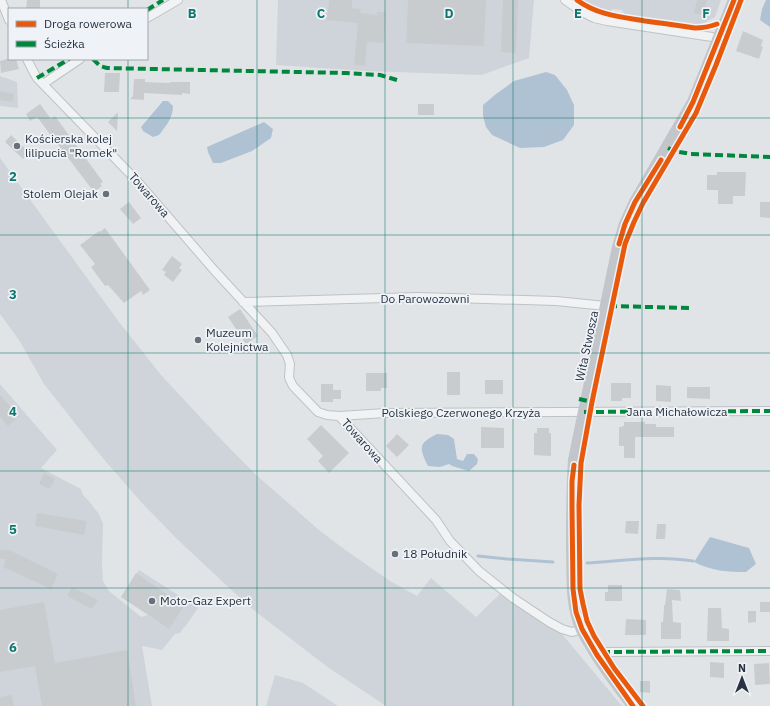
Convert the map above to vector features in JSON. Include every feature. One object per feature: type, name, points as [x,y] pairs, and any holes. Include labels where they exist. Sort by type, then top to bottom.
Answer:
[{"type":"street","points":[[1,0],[8,18]]},
{"type":"street","points":[[148,17],[178,0]]},
{"type":"street","points":[[565,0],[582,12],[594,18],[719,39]]},
{"type":"street","name":"Wita Stwosza","points":[[633,706],[597,655],[582,629],[576,612],[573,589],[572,481],[574,460],[618,247],[625,224],[636,202],[694,102],[734,0]]},
{"type":"street","name":"Towarowa","points":[[27,60],[34,74],[138,182],[272,334],[287,355],[290,364],[289,377],[293,386],[318,412],[326,415],[339,416],[436,520],[450,541],[479,570],[513,598],[562,629],[572,632],[582,629]]},
{"type":"street","points":[[43,84],[79,60]]},
{"type":"street","name":"Do Parowozowni","points":[[243,302],[418,297],[556,301],[606,306]]},
{"type":"street","name":"Jana Michałowicza","points":[[584,412],[770,411]]},
{"type":"street","name":"Polskiego Czerwonego Krzyża","points":[[339,416],[385,413],[584,412]]},
{"type":"street","points":[[597,655],[604,652],[770,651]]},
{"type":"shaded area","points":[[278,0],[534,0],[529,58],[482,75],[365,71],[276,65]]},
{"type":"shaded area","points":[[580,0],[721,0],[715,17],[700,25],[624,14],[622,10],[612,9],[611,12],[587,5]]},
{"type":"shaded area","points":[[0,76],[17,82],[18,108],[0,106]]},
{"type":"shaded area","points":[[0,158],[119,322],[161,375],[255,474],[319,530],[344,549],[390,581],[417,596],[431,578],[476,617],[501,593],[562,634],[622,706],[386,706],[329,668],[251,608],[177,539],[142,503],[107,463],[44,384],[19,340],[0,314]]},
{"type":"shaded area","points":[[0,384],[57,450],[41,468],[81,489],[83,495],[99,514],[103,524],[103,581],[109,591],[141,617],[148,615],[121,597],[139,570],[198,608],[180,633],[175,634],[162,650],[142,646],[152,706],[0,706]]},
{"type":"shaded area","points":[[275,675],[303,683],[338,706],[266,706]]},
{"type":"water","points":[[766,0],[770,0],[770,27],[760,20],[762,9]]},
{"type":"water","points":[[546,72],[555,75],[567,90],[574,105],[574,125],[563,140],[544,147],[520,148],[492,135],[486,127],[483,116],[483,105],[514,81]]},
{"type":"water","points":[[163,101],[168,101],[173,106],[172,114],[169,122],[159,135],[153,137],[143,131],[141,127]]},
{"type":"water","points":[[264,122],[273,129],[271,138],[252,151],[221,163],[213,163],[207,147]]},
{"type":"water","points":[[437,434],[448,435],[454,439],[457,459],[463,461],[467,454],[474,454],[478,459],[477,464],[469,471],[449,464],[440,467],[428,466],[423,455],[423,443]]},
{"type":"water","points":[[710,537],[749,548],[756,564],[746,572],[739,572],[713,569],[694,562]]},
{"type":"building","points":[[27,0],[40,0],[40,8],[26,8]]},
{"type":"building","points":[[329,0],[352,0],[352,8],[361,9],[360,13],[377,15],[377,12],[386,12],[384,43],[367,42],[365,66],[354,65],[358,23],[327,20]]},
{"type":"building","points":[[408,0],[486,0],[484,46],[406,43]]},
{"type":"building","points":[[503,0],[518,0],[516,53],[501,52]]},
{"type":"building","points":[[697,0],[707,0],[703,15],[694,13]]},
{"type":"building","points":[[743,31],[763,40],[761,46],[763,47],[759,59],[736,51]]},
{"type":"building","points":[[7,59],[16,60],[19,69],[1,73],[0,61]]},
{"type":"building","points":[[105,73],[120,73],[119,92],[104,92]]},
{"type":"building","points":[[134,79],[145,79],[145,82],[190,82],[190,94],[144,93],[144,100],[130,99],[133,96]]},
{"type":"building","points":[[0,91],[14,94],[13,102],[0,100]]},
{"type":"building","points":[[40,104],[51,119],[55,116],[103,182],[100,184],[102,186],[94,192],[37,117],[30,121],[26,114]]},
{"type":"building","points":[[418,104],[434,104],[434,115],[418,115]]},
{"type":"building","points":[[118,112],[117,131],[108,122]]},
{"type":"building","points":[[11,135],[30,153],[23,159],[5,142]]},
{"type":"building","points":[[717,172],[746,172],[745,196],[733,196],[733,204],[718,204],[718,190],[707,190],[707,175],[717,175]]},
{"type":"building","points":[[129,202],[141,218],[133,224],[120,209]]},
{"type":"building","points":[[760,202],[770,202],[770,218],[760,217]]},
{"type":"building","points":[[105,228],[150,290],[143,295],[141,291],[124,303],[108,285],[105,286],[91,267],[95,264],[80,245]]},
{"type":"building","points":[[172,256],[182,264],[179,268],[182,270],[173,282],[164,275],[166,272],[162,270]]},
{"type":"building","points":[[240,309],[258,336],[246,344],[228,317]]},
{"type":"building","points":[[447,372],[460,372],[460,395],[447,395]]},
{"type":"building","points":[[366,373],[387,373],[387,388],[381,388],[381,391],[366,391]]},
{"type":"building","points":[[485,380],[503,380],[503,394],[485,394]]},
{"type":"building","points":[[611,383],[631,383],[631,398],[622,398],[622,401],[611,401]]},
{"type":"building","points":[[321,384],[333,384],[333,390],[341,390],[341,399],[333,399],[333,402],[321,402]]},
{"type":"building","points":[[656,385],[671,386],[671,402],[656,401]]},
{"type":"building","points":[[687,387],[710,387],[710,399],[687,398]]},
{"type":"building","points":[[0,395],[19,416],[8,426],[0,417]]},
{"type":"building","points":[[624,422],[645,422],[645,424],[656,424],[656,427],[674,427],[674,437],[635,437],[635,458],[624,458],[624,446],[619,446],[619,427],[624,426]]},
{"type":"building","points":[[321,425],[349,453],[329,473],[318,461],[323,456],[307,439]]},
{"type":"building","points":[[481,427],[504,428],[504,448],[481,448]]},
{"type":"building","points":[[537,428],[549,428],[549,433],[551,433],[551,456],[534,455],[534,433],[537,433]]},
{"type":"building","points":[[397,434],[409,445],[397,457],[386,446]]},
{"type":"building","points":[[44,473],[55,479],[50,489],[39,484]]},
{"type":"building","points":[[37,513],[87,521],[84,535],[35,526]]},
{"type":"building","points":[[626,521],[639,521],[638,534],[625,533]]},
{"type":"building","points":[[657,524],[666,524],[665,539],[656,539]]},
{"type":"building","points":[[0,550],[9,550],[58,574],[51,589],[3,567],[6,559],[0,559]]},
{"type":"building","name":"Moto-Gaz Expert","points":[[136,573],[184,606],[169,629],[121,597]]},
{"type":"building","points":[[608,585],[622,585],[622,601],[605,601],[605,592],[608,592]]},
{"type":"building","points":[[72,587],[98,600],[92,609],[67,596]]},
{"type":"building","points":[[667,589],[680,590],[681,601],[672,600],[673,622],[681,623],[681,639],[661,639],[661,622],[663,622]]},
{"type":"building","points":[[44,602],[55,663],[127,650],[136,706],[42,706],[35,666],[0,672],[0,610]]},
{"type":"building","points":[[760,602],[770,602],[770,612],[760,612]]},
{"type":"building","points":[[708,608],[721,608],[722,628],[729,629],[729,641],[707,641]]},
{"type":"building","points":[[748,611],[756,611],[756,622],[748,623]]},
{"type":"building","points":[[626,619],[646,620],[646,635],[625,635]]},
{"type":"building","points":[[710,662],[724,663],[724,678],[710,677]]},
{"type":"building","points":[[769,663],[770,684],[755,685],[754,664]]},
{"type":"building","points":[[640,681],[650,681],[650,693],[640,692]]},
{"type":"building","points":[[12,695],[14,706],[0,706],[0,697]]},
{"type":"waterway","points":[[478,556],[553,562]]},
{"type":"waterway","points":[[587,563],[654,558],[693,561]]},
{"type":"marked path","points":[[148,9],[163,0]]},
{"type":"marked path","points":[[37,78],[67,60]]},
{"type":"marked path","points":[[94,60],[100,66],[107,68],[346,73],[380,75],[397,80]]},
{"type":"marked path","points":[[668,148],[674,151],[691,154],[770,157]]},
{"type":"marked path","points":[[609,306],[689,308]]},
{"type":"marked path","points":[[579,399],[592,402]]},
{"type":"marked path","points":[[584,412],[770,411]]},
{"type":"marked path","points":[[602,652],[770,651]]},
{"type":"cycle path","points":[[577,0],[601,12],[627,18],[695,28],[717,24]]},
{"type":"cycle path","points":[[680,127],[693,102],[734,0]]},
{"type":"cycle path","points":[[643,706],[614,668],[594,636],[587,621],[580,589],[579,505],[581,463],[592,402],[625,244],[643,203],[696,113],[741,0]]},
{"type":"cycle path","points":[[619,244],[625,224],[635,202],[661,160]]},
{"type":"cycle path","points":[[574,465],[572,481],[573,589],[576,612],[582,629],[597,655],[633,706]]},
{"type":"place","name":"Kościerska kolej lilipucia \"Romek\"","points":[[17,146]]},
{"type":"place","name":"Stolem Olejak","points":[[106,194]]},
{"type":"place","name":"Muzeum Kolejnictwa","points":[[198,340]]},
{"type":"place","name":"18 Południk","points":[[395,554]]},
{"type":"place","name":"Moto-Gaz Expert","points":[[152,601]]}]
